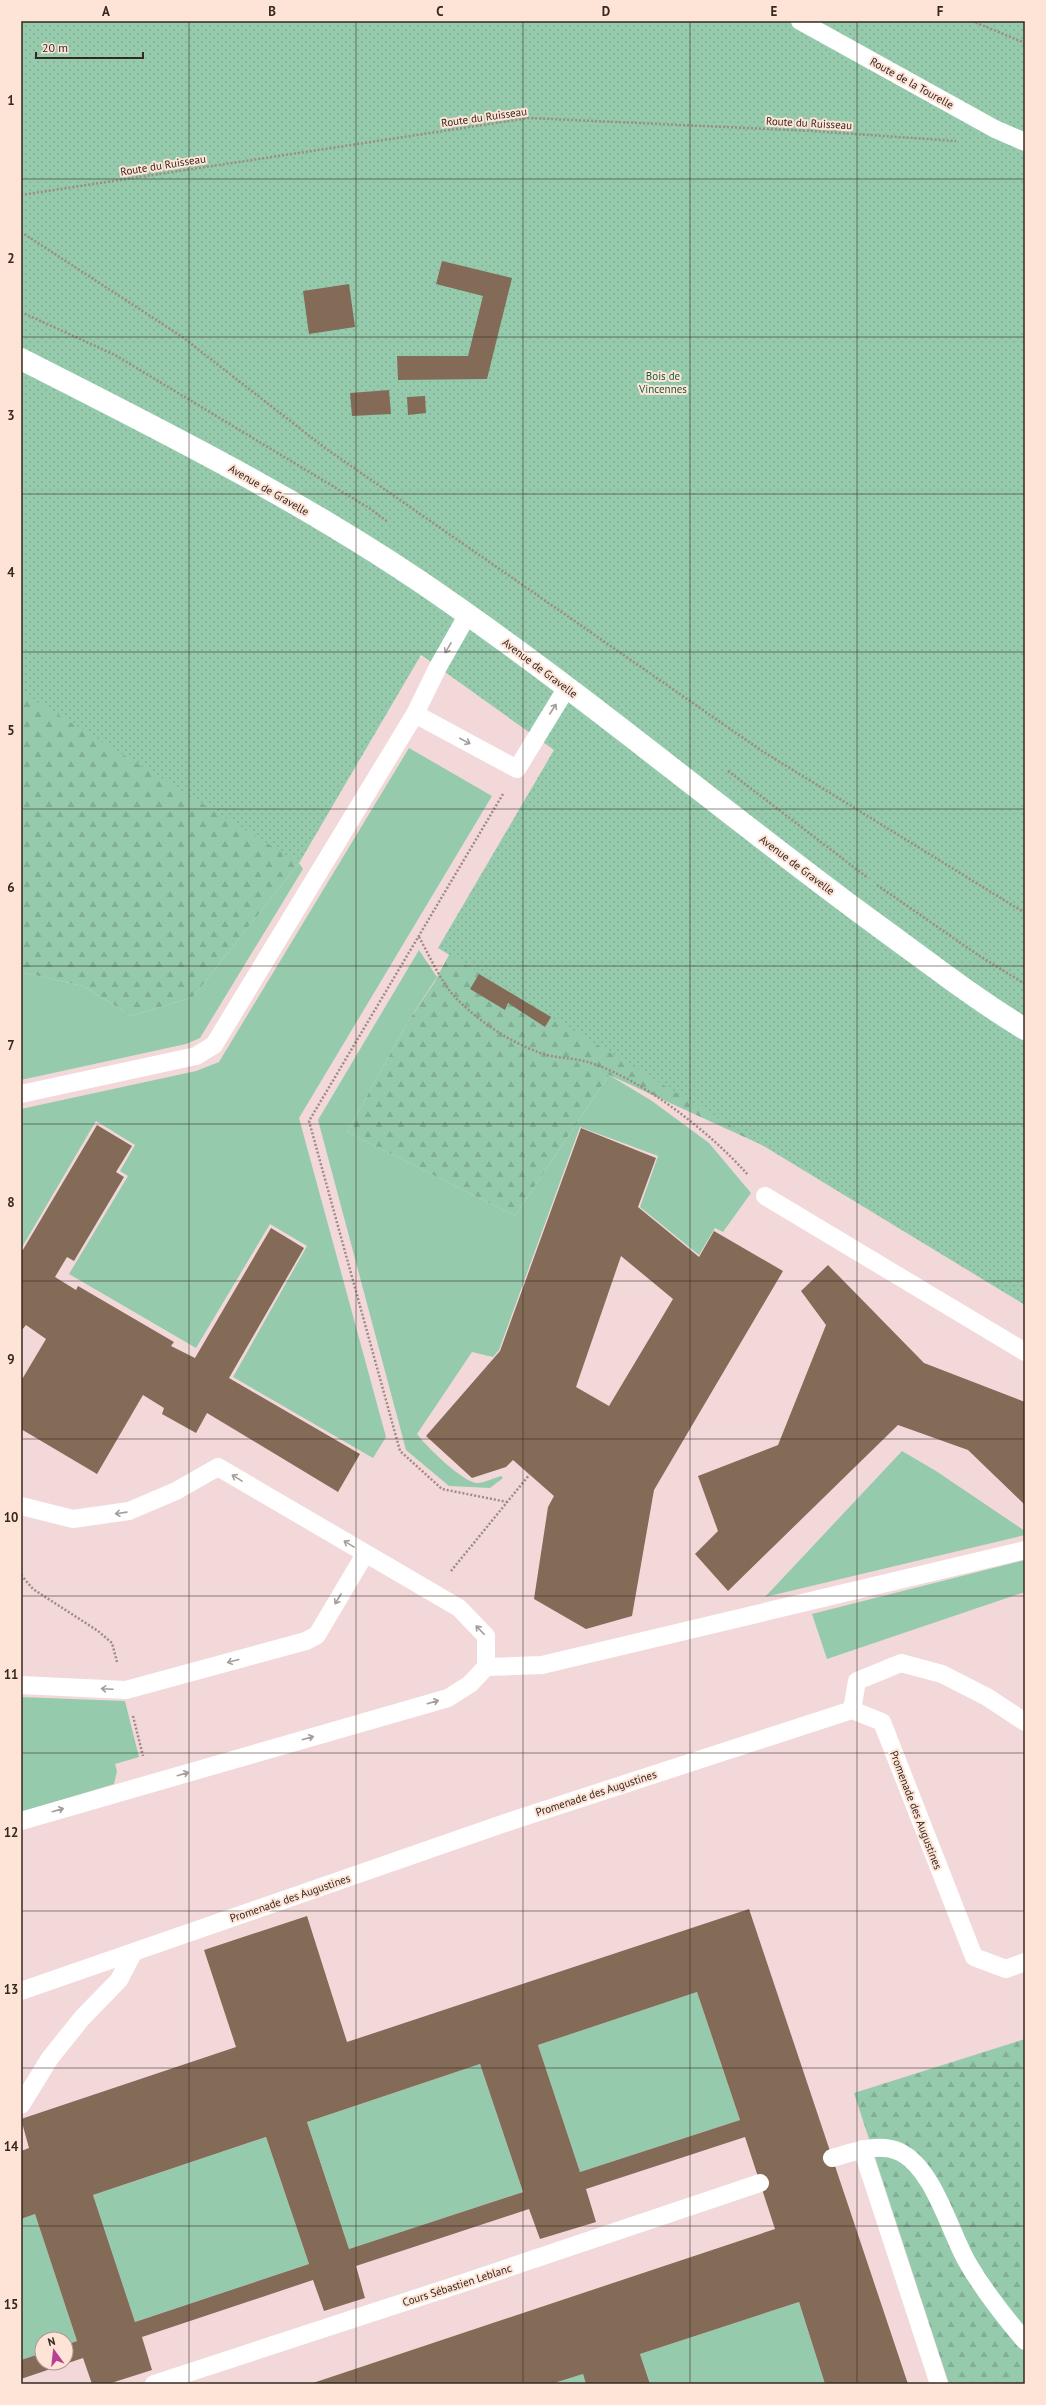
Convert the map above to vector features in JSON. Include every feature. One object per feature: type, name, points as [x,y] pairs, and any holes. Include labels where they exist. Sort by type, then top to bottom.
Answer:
[{"type":"street","name":"Avenue de Gravelle","points":[[21,359],[180,440],[351,537],[468,614],[814,879],[992,1009],[1025,1029]]},
{"type":"lane","name":"Route de la Tourelle","points":[[800,21],[995,129],[1025,142]]},
{"type":"lane","points":[[21,1094],[196,1056],[214,1046],[415,714],[438,667],[468,614]]},
{"type":"lane","points":[[415,714],[517,769],[566,688]]},
{"type":"lane","points":[[765,1196],[1025,1352]]},
{"type":"lane","points":[[21,1506],[73,1519],[128,1512],[176,1491],[218,1467],[459,1608],[486,1636],[486,1667],[470,1684],[448,1698],[21,1821]]},
{"type":"lane","points":[[486,1667],[542,1664],[1025,1550]]},
{"type":"lane","points":[[21,1685],[126,1690],[306,1641],[317,1635],[366,1554]]},
{"type":"lane","points":[[852,1710],[857,1681],[901,1663],[942,1674],[987,1697],[1025,1722]]},
{"type":"lane","name":"Promenade des Augustines","points":[[21,1991],[511,1821],[852,1710],[882,1722],[974,1957],[1006,1969],[1025,1962]]},
{"type":"lane","points":[[21,2105],[50,2058],[82,2018],[119,1980],[133,1953]]},
{"type":"lane","points":[[832,2158],[862,2149],[882,2147],[899,2152],[909,2157],[920,2170],[933,2190],[965,2259],[994,2306],[1025,2340]]},
{"type":"lane","points":[[862,2149],[939,2384]]},
{"type":"lane","name":"Cours Sébastien Leblanc","points":[[154,2384],[463,2283],[760,2183]]},
{"type":"path","points":[[972,21],[1025,43]]},
{"type":"path","name":"Route du Ruisseau","points":[[21,195],[529,118],[812,131],[962,141]]},
{"type":"path","points":[[21,232],[181,336],[325,448],[762,751],[1025,913]]},
{"type":"path","points":[[507,1502],[442,1489],[400,1450],[309,1121],[517,769]]},
{"type":"path","points":[[418,937],[454,996],[494,1029],[538,1053],[590,1063],[627,1078],[681,1114],[726,1152],[765,1196]]},
{"type":"path","points":[[433,1593],[530,1474]]},
{"type":"path","points":[[21,1575],[33,1589],[112,1643],[126,1690],[150,1784]]},
{"type":"shaded area","points":[[421,656],[556,749],[1025,1302],[1025,2384],[21,2384],[21,693],[281,851]]},
{"type":"green space","name":"Bois de Vincennes","points":[[21,21],[1025,21],[1025,1305],[438,948],[554,750],[421,655],[299,863],[21,692]]},
{"type":"green space","points":[[21,380],[420,655],[299,863],[193,997],[132,1016],[83,986],[21,972]]},
{"type":"green space","points":[[409,748],[492,796],[299,1118],[386,1437],[373,1458],[233,1377],[307,1246],[270,1224],[196,1348],[69,1274],[128,1176],[120,1171],[135,1145],[96,1121],[21,1249],[21,1109],[196,1071],[219,1062]]},
{"type":"green space","points":[[299,863],[303,869],[200,1038],[186,1044],[21,1080],[21,972],[83,986],[132,1016],[193,997]]},
{"type":"green space","points":[[419,950],[437,977],[409,1020],[347,1132],[515,1216],[609,1075],[652,1101],[709,1143],[751,1193],[723,1232],[715,1228],[699,1255],[640,1207],[658,1156],[580,1127],[499,1350],[493,1357],[472,1352],[417,1434],[445,1463],[470,1481],[480,1483],[501,1476],[503,1478],[490,1488],[449,1486],[406,1450],[318,1120]]},
{"type":"green space","points":[[451,951],[799,1162],[609,1075],[515,1216],[347,1132],[409,1020],[434,983]]},
{"type":"green space","points":[[902,1451],[936,1471],[1025,1531],[1025,1535],[765,1597]]},
{"type":"green space","points":[[1025,1560],[1025,1592],[827,1659],[812,1614]]},
{"type":"green space","points":[[21,1697],[125,1701],[139,1757],[115,1764],[117,1771],[114,1784],[21,1812]]},
{"type":"green space","points":[[697,1992],[740,2120],[580,2172],[538,2045]]},
{"type":"green space","points":[[1025,2039],[1025,2384],[949,2384],[854,2093]]},
{"type":"green space","points":[[480,2064],[523,2192],[349,2249],[307,2122]]},
{"type":"green space","points":[[266,2137],[309,2264],[135,2322],[93,2195]]},
{"type":"green space","points":[[35,2214],[74,2331],[34,2331],[34,2356],[21,2360],[21,2219]]},
{"type":"green space","points":[[799,2302],[825,2384],[650,2384],[640,2354]]},
{"type":"green space","points":[[74,2332],[77,2341],[74,2342]]},
{"type":"green space","points":[[583,2374],[586,2384],[551,2384]]},
{"type":"building","points":[[442,261],[512,278],[487,379],[398,380],[397,356],[468,356],[483,296],[436,284]]},
{"type":"building","points":[[349,284],[355,327],[309,334],[303,291]]},
{"type":"building","points":[[389,390],[391,414],[352,416],[350,393]]},
{"type":"building","points":[[425,396],[426,413],[408,415],[407,397]]},
{"type":"building","points":[[479,974],[551,1017],[545,1027],[508,1003],[505,1010],[470,989]]},
{"type":"building","points":[[97,1125],[132,1146],[116,1172],[124,1177],[74,1261],[67,1257],[55,1277],[76,1290],[78,1286],[174,1342],[171,1346],[195,1358],[271,1228],[304,1248],[229,1378],[360,1454],[338,1492],[207,1413],[196,1433],[162,1414],[164,1408],[143,1395],[97,1474],[21,1429],[21,1381],[46,1339],[26,1325],[21,1331],[21,1253]]},
{"type":"building","points":[[581,1128],[656,1158],[638,1207],[699,1257],[714,1231],[783,1271],[654,1490],[632,1616],[586,1629],[534,1599],[548,1507],[554,1496],[513,1460],[506,1467],[472,1478],[426,1436],[500,1351]],"holes":[[[621,1256],[673,1299],[609,1406],[576,1387]]]},
{"type":"building","points":[[828,1265],[924,1363],[1025,1402],[1025,1505],[968,1450],[898,1425],[728,1591],[695,1554],[718,1531],[698,1476],[778,1445],[826,1325],[801,1291]]},
{"type":"building","points":[[749,1909],[908,2384],[825,2384],[799,2302],[640,2354],[650,2384],[586,2384],[583,2374],[551,2384],[310,2384],[775,2229],[745,2137],[586,2189],[596,2222],[540,2239],[529,2209],[356,2266],[365,2298],[324,2311],[313,2280],[142,2337],[152,2370],[108,2384],[92,2384],[83,2358],[74,2361],[74,2342],[77,2341],[35,2214],[21,2219],[21,2151],[29,2148],[21,2119],[236,2047],[204,1950],[307,1916],[347,2042]],"holes":[[[697,1992],[740,2120],[580,2172],[538,2045]],[[480,2064],[523,2192],[349,2249],[307,2122]],[[266,2137],[309,2264],[135,2322],[93,2195]]]},
{"type":"building","points":[[34,2356],[34,2371],[45,2371],[21,2379],[21,2360]]}]
